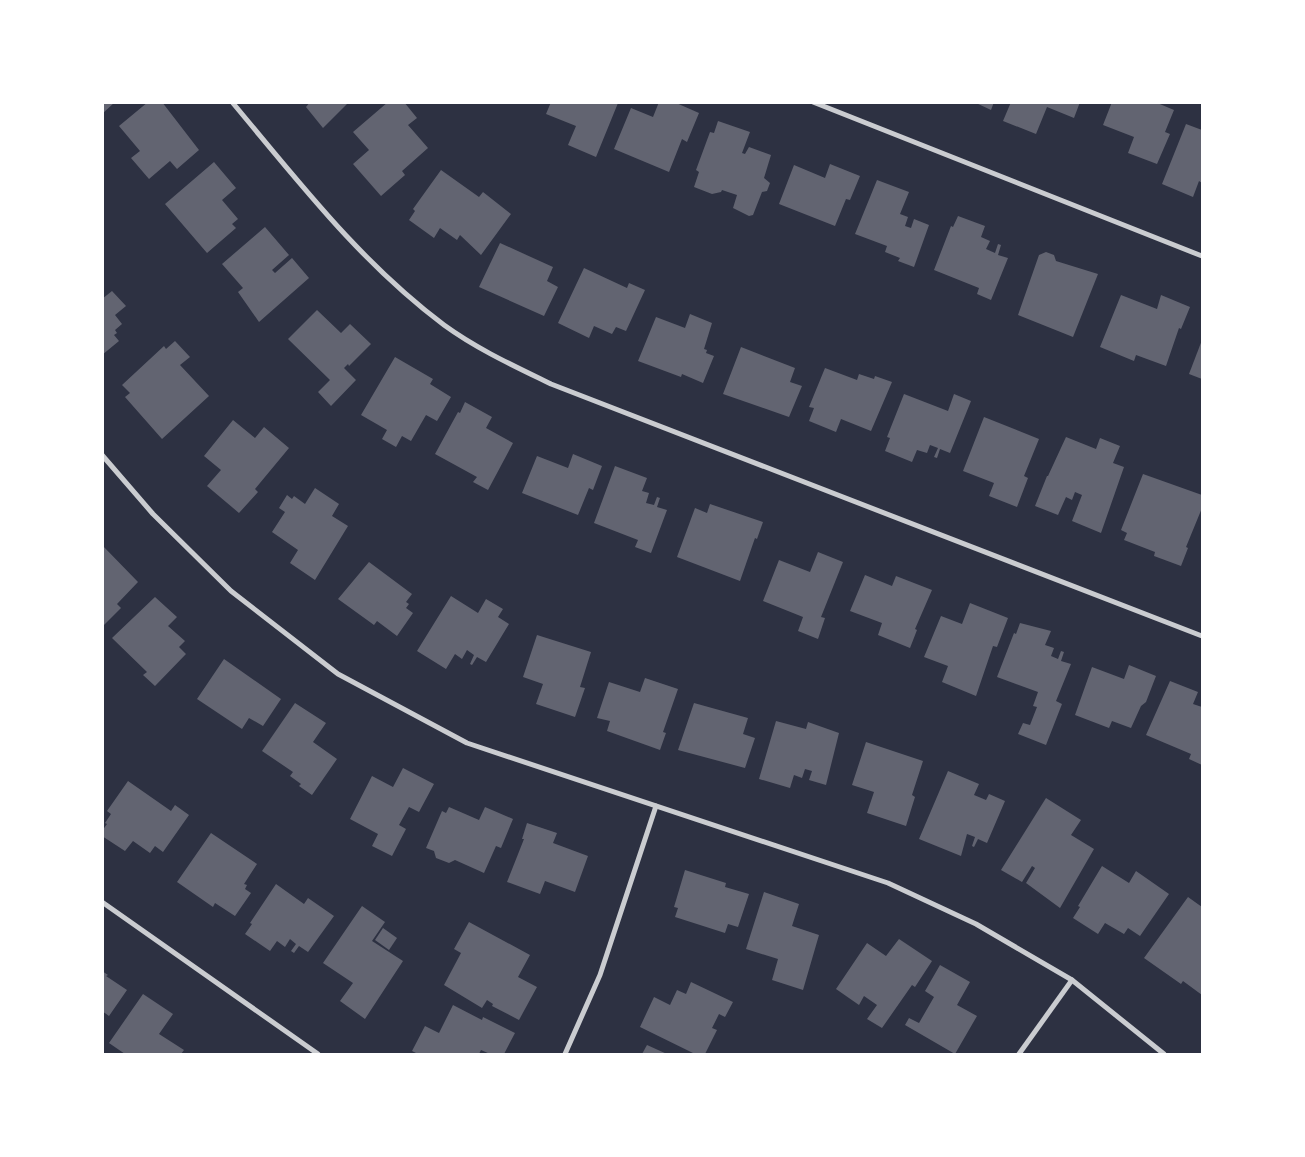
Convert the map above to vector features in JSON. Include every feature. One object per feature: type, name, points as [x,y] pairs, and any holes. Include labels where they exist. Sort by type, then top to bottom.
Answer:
[{"type":"street","points":[[232,102],[352,245],[396,286],[445,326],[498,358],[550,384],[1202,636]]},
{"type":"street","points":[[813,102],[1202,256]]},
{"type":"street","points":[[102,456],[153,514],[231,591],[338,674],[467,743],[888,883],[976,924],[1072,980],[1164,1054]]},
{"type":"street","points":[[565,1054],[600,975],[656,806]]},
{"type":"street","points":[[102,902],[318,1054]]},
{"type":"street","points":[[1019,1054],[1072,980]]},
{"type":"building","points":[[102,102],[115,102],[102,114]]},
{"type":"building","points":[[148,102],[162,102],[199,150],[177,169],[170,161],[149,179],[131,158],[140,151],[119,126]]},
{"type":"building","points":[[310,102],[349,102],[323,128],[306,107]]},
{"type":"building","points":[[388,102],[404,102],[417,118],[408,125],[428,148],[402,171],[405,175],[381,196],[353,164],[369,150],[353,132]]},
{"type":"building","points":[[551,102],[618,103],[596,157],[568,145],[576,126],[546,114]]},
{"type":"building","points":[[659,102],[674,102],[699,113],[687,142],[682,139],[669,172],[614,149],[631,108],[653,117]]},
{"type":"building","points":[[974,102],[994,102],[991,110]]},
{"type":"building","points":[[1011,102],[1080,102],[1074,118],[1047,107],[1036,134],[1003,121]]},
{"type":"building","points":[[1112,102],[1155,102],[1174,110],[1165,132],[1170,134],[1157,164],[1128,153],[1134,137],[1103,125]]},
{"type":"building","points":[[718,121],[750,132],[742,153],[745,154],[749,147],[771,155],[764,178],[770,183],[767,191],[762,192],[753,215],[749,216],[733,208],[737,195],[722,190],[712,194],[694,187],[699,172],[696,170],[710,132],[714,133]]},
{"type":"building","points":[[1186,124],[1202,130],[1202,183],[1199,181],[1193,197],[1162,184]]},
{"type":"building","points":[[214,162],[236,188],[222,200],[238,219],[232,224],[236,228],[207,253],[165,204]]},
{"type":"building","points":[[830,164],[860,176],[850,200],[846,199],[835,226],[779,204],[794,165],[825,178]]},
{"type":"building","points":[[441,170],[479,197],[483,192],[511,214],[481,255],[460,235],[457,240],[440,228],[434,238],[409,220],[415,211],[413,209]]},
{"type":"building","points":[[877,180],[909,192],[900,214],[908,217],[905,226],[911,228],[914,219],[929,225],[914,267],[898,261],[900,258],[885,252],[887,246],[855,234]]},
{"type":"building","points":[[958,216],[985,226],[981,237],[990,241],[986,249],[995,253],[998,244],[1001,245],[998,255],[1008,258],[991,300],[977,294],[979,288],[934,270],[951,226],[953,227]]},
{"type":"building","points":[[265,227],[289,255],[272,270],[275,273],[292,258],[309,278],[259,322],[238,292],[243,288],[222,264]]},
{"type":"building","points":[[500,243],[553,267],[547,281],[558,287],[544,316],[479,287]]},
{"type":"building","points":[[1046,252],[1054,255],[1056,261],[1098,274],[1073,337],[1018,315],[1039,255]]},
{"type":"building","points":[[584,268],[627,288],[629,283],[645,290],[626,331],[616,327],[612,334],[594,326],[589,338],[558,323]]},
{"type":"building","points":[[112,291],[126,306],[115,315],[122,324],[115,330],[117,333],[114,335],[119,341],[102,355],[102,299]]},
{"type":"building","points":[[1121,295],[1157,309],[1161,295],[1190,307],[1181,329],[1179,328],[1166,366],[1136,355],[1134,361],[1100,347]]},
{"type":"building","points":[[317,310],[341,333],[350,324],[371,344],[349,366],[348,364],[344,368],[356,380],[331,406],[318,392],[330,380],[288,339]]},
{"type":"building","points":[[690,314],[712,323],[704,349],[707,350],[706,353],[714,356],[703,383],[682,374],[681,377],[638,361],[656,317],[685,328]]},
{"type":"building","points":[[1202,340],[1202,379],[1189,374]]},
{"type":"building","points":[[175,341],[190,357],[180,365],[209,396],[162,439],[125,397],[130,393],[122,385],[164,346],[166,349]]},
{"type":"building","points":[[741,347],[795,368],[790,382],[802,386],[789,417],[723,394]]},
{"type":"building","points":[[395,357],[433,379],[430,384],[451,397],[437,421],[426,415],[411,441],[402,436],[396,447],[382,439],[387,430],[361,415]]},
{"type":"building","points":[[825,368],[857,380],[859,374],[874,379],[875,376],[892,382],[871,431],[841,419],[836,432],[809,421],[814,408],[809,407]]},
{"type":"building","points":[[904,394],[948,411],[954,394],[971,401],[950,453],[940,449],[937,458],[934,457],[938,448],[930,445],[927,453],[917,450],[912,462],[885,451],[890,438],[887,437]]},
{"type":"building","points":[[465,402],[492,417],[486,428],[513,443],[488,490],[473,482],[477,477],[435,454]]},
{"type":"building","points":[[984,417],[1039,439],[1024,476],[1028,478],[1017,507],[989,496],[994,483],[963,471]]},
{"type":"building","points":[[233,420],[255,438],[264,427],[289,448],[255,489],[258,492],[239,513],[207,486],[221,470],[204,456]]},
{"type":"building","points":[[1066,437],[1096,449],[1100,438],[1120,446],[1113,463],[1124,467],[1101,533],[1072,521],[1082,495],[1075,492],[1072,500],[1066,497],[1058,515],[1035,506]]},
{"type":"building","points":[[573,454],[602,466],[593,490],[589,488],[578,515],[522,493],[537,456],[568,468]]},
{"type":"building","points":[[615,466],[647,478],[642,491],[649,493],[646,503],[654,505],[657,497],[660,498],[657,507],[667,510],[651,553],[635,547],[638,540],[594,523]]},
{"type":"building","points":[[1143,474],[1202,495],[1202,508],[1186,547],[1188,548],[1181,566],[1154,556],[1155,552],[1124,540],[1127,533],[1121,530]]},
{"type":"building","points":[[315,488],[339,504],[332,516],[348,526],[315,580],[290,563],[298,550],[272,532],[285,512],[279,508],[287,495],[292,499],[294,496],[305,504]]},
{"type":"building","points":[[710,504],[763,522],[757,539],[755,538],[740,581],[677,557],[695,508],[707,513]]},
{"type":"building","points":[[102,545],[138,582],[117,604],[121,608],[102,627]]},
{"type":"building","points":[[818,552],[843,562],[821,617],[825,618],[818,639],[798,631],[803,617],[763,601],[779,560],[810,572]]},
{"type":"building","points":[[369,562],[412,594],[406,602],[409,604],[406,608],[413,613],[397,636],[377,621],[374,625],[338,599]]},
{"type":"building","points":[[865,575],[892,586],[896,576],[932,590],[915,629],[917,630],[910,648],[878,635],[882,623],[850,611]]},
{"type":"building","points":[[451,596],[478,613],[486,599],[503,609],[498,617],[509,624],[486,662],[477,657],[472,665],[470,664],[474,655],[467,650],[462,659],[455,654],[446,669],[417,651]]},
{"type":"building","points":[[155,597],[177,617],[168,626],[185,641],[179,647],[186,654],[155,686],[143,675],[147,672],[112,638]]},
{"type":"building","points":[[970,603],[1008,618],[997,647],[993,646],[976,696],[942,682],[948,666],[924,657],[941,616],[962,624]]},
{"type":"building","points":[[1020,623],[1051,631],[1045,645],[1054,648],[1051,656],[1058,659],[1061,651],[1064,652],[1061,661],[1071,664],[1056,701],[1062,704],[1046,745],[1018,734],[1023,723],[1030,725],[1037,707],[1033,706],[1038,692],[997,677],[1014,633],[1016,634]]},
{"type":"building","points":[[537,635],[591,652],[580,687],[585,688],[575,717],[536,704],[543,684],[523,677]]},
{"type":"building","points":[[224,659],[281,699],[263,726],[249,718],[242,729],[197,699]]},
{"type":"building","points":[[1129,665],[1156,676],[1146,702],[1141,706],[1131,728],[1112,721],[1109,728],[1075,715],[1092,667],[1124,679]]},
{"type":"building","points":[[645,678],[678,689],[663,732],[666,733],[660,750],[607,731],[610,721],[597,718],[609,682],[640,692]]},
{"type":"building","points":[[1170,681],[1198,692],[1193,704],[1202,707],[1202,765],[1189,759],[1191,754],[1146,735]]},
{"type":"building","points":[[295,703],[326,723],[313,742],[337,759],[312,795],[299,786],[301,784],[290,776],[293,772],[262,751]]},
{"type":"building","points":[[694,703],[748,718],[743,734],[755,738],[745,768],[678,750]]},
{"type":"building","points":[[776,721],[806,729],[808,722],[839,733],[826,785],[809,780],[812,771],[805,769],[802,778],[794,775],[790,788],[759,779]]},
{"type":"building","points":[[866,742],[923,761],[912,795],[915,797],[906,826],[867,813],[874,792],[852,785]]},
{"type":"building","points":[[403,768],[434,784],[419,812],[409,807],[399,825],[406,829],[392,856],[372,846],[378,834],[350,819],[372,776],[393,787]]},
{"type":"building","points":[[948,771],[979,784],[974,795],[986,800],[989,794],[1005,801],[987,843],[978,839],[974,847],[972,846],[975,837],[967,834],[961,856],[919,839]]},
{"type":"building","points":[[128,781],[171,811],[175,805],[189,815],[163,852],[155,846],[150,853],[133,841],[125,851],[102,836],[102,831],[107,824],[105,823],[111,814],[107,811]]},
{"type":"building","points":[[1046,798],[1081,820],[1071,835],[1094,849],[1060,908],[1026,883],[1035,868],[1032,866],[1022,882],[1001,870]]},
{"type":"building","points":[[449,807],[479,820],[485,807],[513,819],[501,848],[496,846],[484,873],[455,860],[449,863],[436,858],[434,851],[426,848],[442,811],[446,813]]},
{"type":"building","points":[[527,823],[557,833],[553,843],[588,856],[575,892],[545,881],[540,894],[507,882],[524,839],[522,839]]},
{"type":"building","points":[[211,833],[257,864],[244,884],[247,885],[245,889],[251,893],[235,916],[215,903],[213,907],[177,882]]},
{"type":"building","points":[[1102,866],[1129,883],[1136,871],[1169,894],[1140,936],[1128,928],[1124,934],[1105,923],[1098,934],[1073,918]]},
{"type":"building","points":[[685,870],[726,883],[725,887],[749,894],[738,927],[728,924],[725,933],[675,917],[678,908],[674,907]]},
{"type":"building","points":[[276,884],[304,904],[308,898],[334,916],[308,952],[299,946],[294,953],[291,951],[296,944],[290,939],[285,947],[277,941],[270,951],[245,934],[252,924],[250,923]]},
{"type":"building","points":[[764,892],[799,904],[792,926],[819,935],[803,990],[772,980],[778,959],[746,949]]},
{"type":"building","points":[[1188,897],[1202,907],[1202,995],[1183,981],[1181,984],[1144,958]]},
{"type":"building","points":[[362,906],[385,922],[372,941],[403,961],[365,1019],[340,1001],[353,983],[323,963]]},
{"type":"building","points":[[469,922],[530,955],[518,977],[537,987],[519,1020],[492,1006],[493,1004],[487,1000],[482,1008],[444,985],[461,953],[454,949]]},
{"type":"building","points":[[383,928],[397,938],[389,950],[375,940]]},
{"type":"building","points":[[899,939],[932,961],[915,987],[912,985],[882,1028],[867,1019],[877,1005],[864,996],[859,1005],[836,989],[867,943],[886,956]]},
{"type":"building","points":[[940,965],[970,982],[957,1005],[977,1016],[955,1054],[905,1025],[909,1018],[919,1023],[934,997],[925,991]]},
{"type":"building","points":[[102,971],[108,975],[106,976],[127,990],[109,1016],[102,1011]]},
{"type":"building","points":[[691,982],[733,1002],[725,1017],[719,1014],[712,1028],[717,1030],[705,1054],[695,1054],[640,1027],[654,997],[670,1005],[677,990],[686,994]]},
{"type":"building","points":[[143,994],[173,1014],[159,1034],[184,1050],[181,1054],[125,1054],[109,1043]]},
{"type":"building","points":[[453,1005],[482,1020],[483,1017],[515,1033],[504,1054],[490,1054],[481,1050],[479,1054],[418,1054],[412,1051],[425,1026],[439,1033]]},
{"type":"building","points":[[647,1045],[667,1054],[642,1054]]}]
